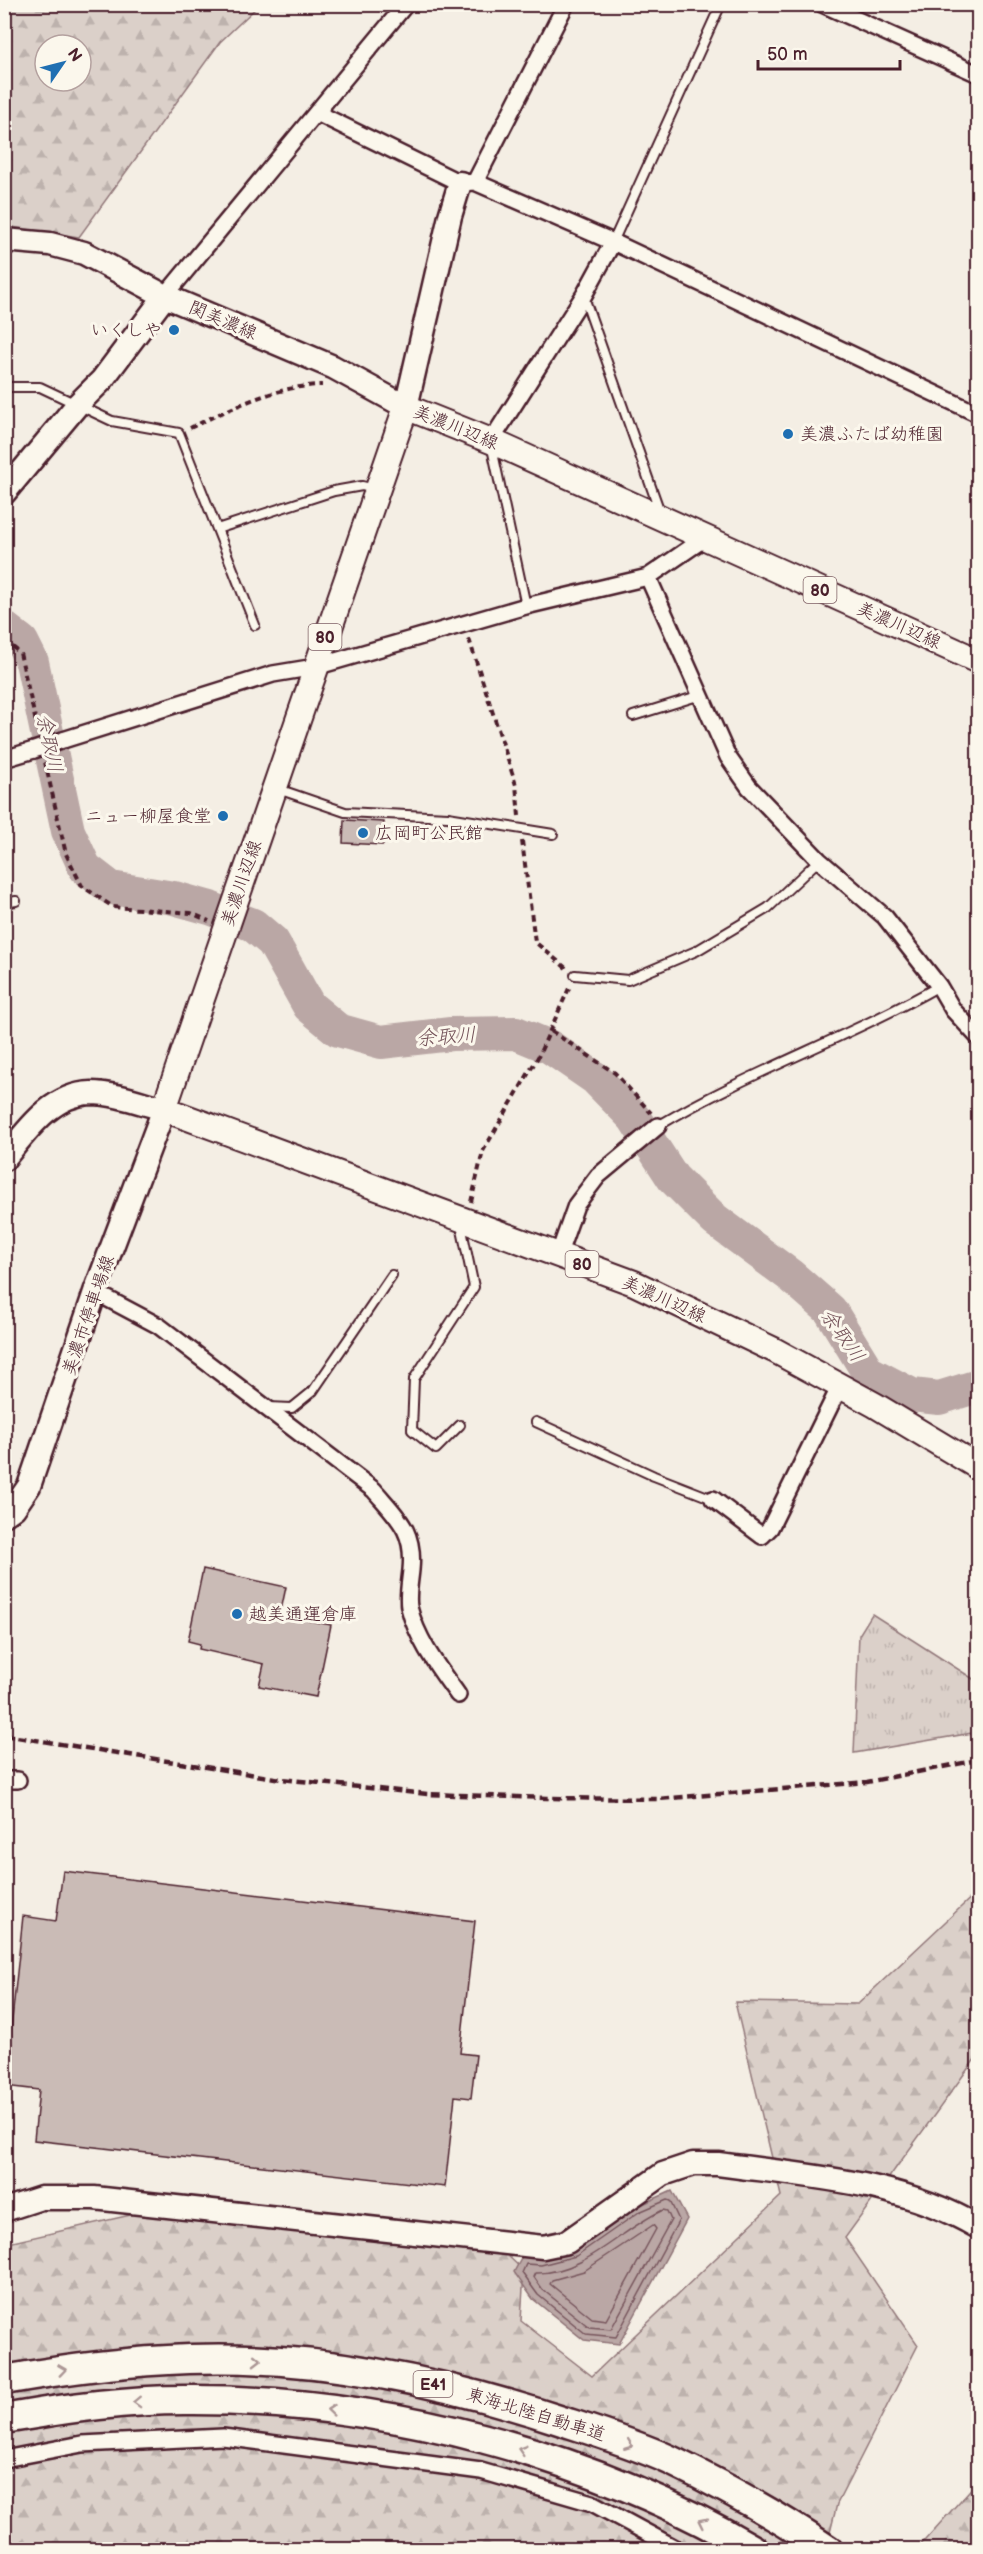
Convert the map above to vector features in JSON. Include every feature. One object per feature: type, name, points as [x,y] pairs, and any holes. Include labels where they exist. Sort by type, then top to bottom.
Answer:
[{"type":"highway","name":"東海北陸自動車道","points":[[4,2380],[118,2363],[202,2359],[270,2360],[345,2368],[441,2385],[520,2407],[669,2460],[744,2499],[828,2550]]},
{"type":"highway","name":"E41","points":[[4,2419],[121,2402],[194,2400],[282,2404],[350,2412],[432,2426],[511,2446],[583,2469],[726,2533],[754,2550]]},
{"type":"main road","name":"美濃川辺線","points":[[978,661],[491,441],[406,407],[164,1109],[634,1283],[774,1350],[978,1467]]},
{"type":"street","points":[[4,240],[51,244],[84,253],[165,296],[406,4]]},
{"type":"street","points":[[406,407],[450,216],[566,4]]},
{"type":"street","points":[[822,4],[978,74]]},
{"type":"street","points":[[317,113],[468,183],[613,242],[978,414]]},
{"type":"street","points":[[491,441],[584,295],[613,242]]},
{"type":"street","name":"関美濃線","points":[[4,493],[78,404],[102,380],[165,296],[333,367],[406,407]]},
{"type":"street","points":[[4,759],[273,674],[315,667],[526,606],[648,577],[705,538]]},
{"type":"street","points":[[648,577],[702,694],[728,757],[749,787],[819,860],[885,917],[939,986],[953,1010],[978,1037]]},
{"type":"street","points":[[4,1159],[35,1122],[57,1104],[71,1097],[90,1093],[164,1109]]},
{"type":"street","name":"美濃市停車場線","points":[[4,1515],[14,1508],[29,1486],[95,1292],[164,1109]]},
{"type":"street","points":[[558,1256],[576,1205],[598,1176],[658,1126]]},
{"type":"street","points":[[95,1292],[159,1326],[374,1491],[402,1522],[413,1549],[408,1604],[416,1631],[458,1695]]},
{"type":"street","points":[[713,1499],[762,1536],[770,1528],[840,1386]]},
{"type":"street","points":[[4,2210],[41,2198],[94,2198],[543,2247],[567,2242],[663,2174],[693,2164],[718,2164],[890,2190],[934,2206],[978,2227]]},
{"type":"street","points":[[4,2459],[82,2444],[224,2437],[481,2471],[592,2503],[679,2550]]},
{"type":"lane","points":[[613,242],[721,4]]},
{"type":"lane","points":[[584,295],[662,517]]},
{"type":"lane","points":[[4,387],[40,387],[112,421],[179,433],[255,625]]},
{"type":"lane","points":[[491,441],[526,606]]},
{"type":"lane","points":[[217,529],[334,491],[362,486],[376,490]]},
{"type":"lane","points":[[633,716],[702,694]]},
{"type":"lane","points":[[273,788],[345,812],[448,817],[553,834]]},
{"type":"lane","points":[[574,975],[628,980],[696,951],[768,908],[819,860]]},
{"type":"lane","points":[[4,903],[16,901]]},
{"type":"lane","points":[[658,1126],[759,1073],[894,1010],[939,986]]},
{"type":"lane","points":[[460,1425],[436,1449],[412,1430],[414,1380],[474,1287],[463,1218]]},
{"type":"lane","points":[[264,1407],[292,1408],[313,1392],[392,1275]]},
{"type":"lane","points":[[536,1422],[654,1476],[713,1499]]},
{"type":"path","points":[[179,433],[247,401],[310,385],[364,384]]},
{"type":"path","points":[[463,1218],[483,1151],[537,1057],[574,975],[535,942],[516,785],[465,624]]},
{"type":"path","points":[[4,640],[20,653],[39,749],[66,854],[82,886],[113,907],[191,913],[226,928]]},
{"type":"path","points":[[550,1031],[615,1073],[647,1106],[658,1126]]},
{"type":"green space","points":[[4,5],[259,5],[220,42],[79,237],[5,226]]},
{"type":"green space","points":[[872,1614],[978,1682],[978,1732],[854,1753],[859,1635]]},
{"type":"green space","points":[[978,1891],[978,2055],[845,2238],[918,2345],[837,2504],[826,2549],[5,2549],[4,2244],[139,2213],[489,2238],[524,2271],[521,2321],[592,2376],[781,2196],[735,2002],[858,2004]]},
{"type":"green space","points":[[978,2481],[978,2549],[917,2549]]},
{"type":"water","points":[[672,2191],[687,2219],[619,2344],[584,2340],[533,2299],[514,2272],[522,2257],[540,2257],[569,2251],[595,2237],[638,2206]]},
{"type":"building","name":"広岡町公民館","points":[[344,820],[384,822],[383,845],[343,843]]},
{"type":"building","points":[[203,1569],[286,1587],[280,1615],[331,1625],[316,1697],[259,1686],[264,1664],[199,1649],[200,1644],[188,1641]]},
{"type":"building","points":[[63,1871],[475,1921],[460,2053],[476,2055],[471,2098],[455,2096],[445,2187],[34,2140],[39,2090],[5,2086],[23,1916],[56,1921]]},
{"type":"waterway","name":"余取川","points":[[4,628],[22,642],[32,662],[68,831],[85,868],[111,888],[174,898],[210,908],[253,925],[273,942],[309,1006],[338,1030],[381,1042],[451,1034],[516,1033],[550,1047],[595,1078],[634,1118],[673,1178],[715,1220],[791,1276],[830,1310],[868,1372],[912,1395],[939,1398],[978,1386]]},
{"type":"railway","points":[[4,1735],[281,1779],[427,1794],[547,1798],[658,1799],[867,1782],[978,1760]]},
{"type":"place","name":"いくしや","points":[[174,330]]},
{"type":"place","name":"美濃ふたば幼稚園","points":[[788,434]]},
{"type":"place","name":"ニュー柳屋食堂","points":[[223,816]]},
{"type":"place","name":"広岡町公民館","points":[[363,833]]},
{"type":"place","name":"越美通運倉庫","points":[[237,1614]]}]
